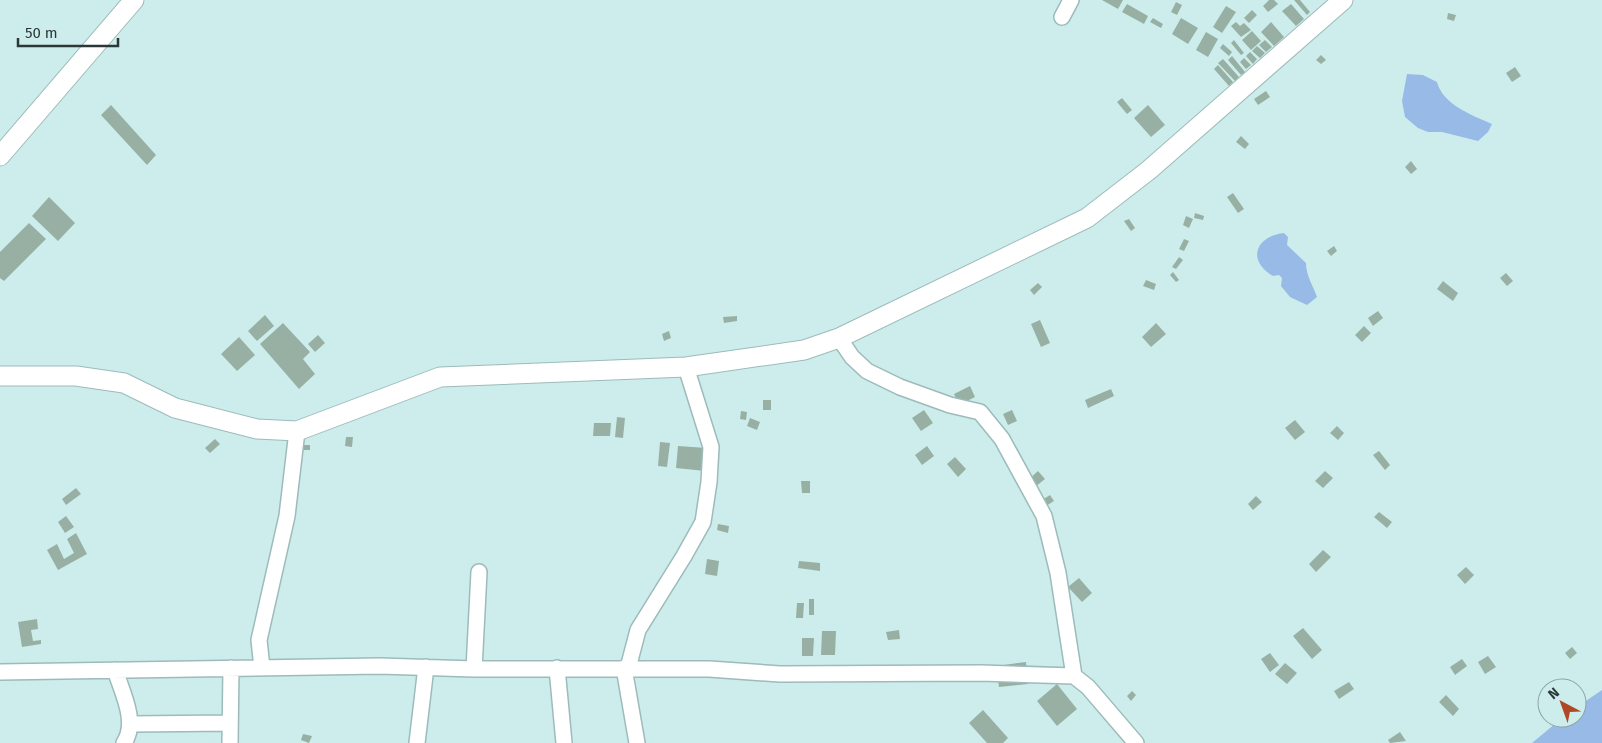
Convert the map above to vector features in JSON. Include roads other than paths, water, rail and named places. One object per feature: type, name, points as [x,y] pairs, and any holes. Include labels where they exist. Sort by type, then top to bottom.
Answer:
[{"type":"street","points":[[0,156],[134,0]]},
{"type":"street","points":[[1062,17],[1071,0]]},
{"type":"street","points":[[0,376],[76,376],[124,383],[175,408],[257,429],[296,431],[440,377],[686,366],[804,350],[839,338],[1087,218],[1149,170],[1343,0]]},
{"type":"street","points":[[839,338],[852,356],[867,371],[900,388],[950,405],[980,412],[1002,439],[1044,516],[1058,573],[1074,676]]},
{"type":"street","points":[[637,743],[626,668],[638,630],[703,522],[709,482],[711,447],[686,366]]},
{"type":"street","points":[[262,668],[259,640],[287,516],[296,431]]},
{"type":"street","points":[[474,669],[478,572]]},
{"type":"street","points":[[417,743],[426,667]]},
{"type":"street","points":[[0,672],[231,668],[709,668],[780,674],[981,673],[1074,676],[1088,687],[1136,743]]},
{"type":"street","points":[[230,743],[231,668]]},
{"type":"street","points":[[557,668],[564,743]]},
{"type":"street","points":[[115,670],[131,724],[130,734],[124,743]]},
{"type":"street","points":[[131,724],[230,724]]},
{"type":"water","points":[[1407,74],[1423,75],[1437,82],[1445,97],[1452,103],[1467,113],[1492,124],[1488,132],[1478,141],[1442,132],[1428,132],[1418,128],[1405,117],[1402,101]]},
{"type":"water","points":[[1284,233],[1288,237],[1287,245],[1306,263],[1308,276],[1317,297],[1307,305],[1290,297],[1281,286],[1282,278],[1279,275],[1273,276],[1259,263],[1257,256],[1261,244],[1274,235]]},
{"type":"water","points":[[1602,690],[1602,743],[1532,743],[1550,728],[1587,728],[1587,700]]}]
